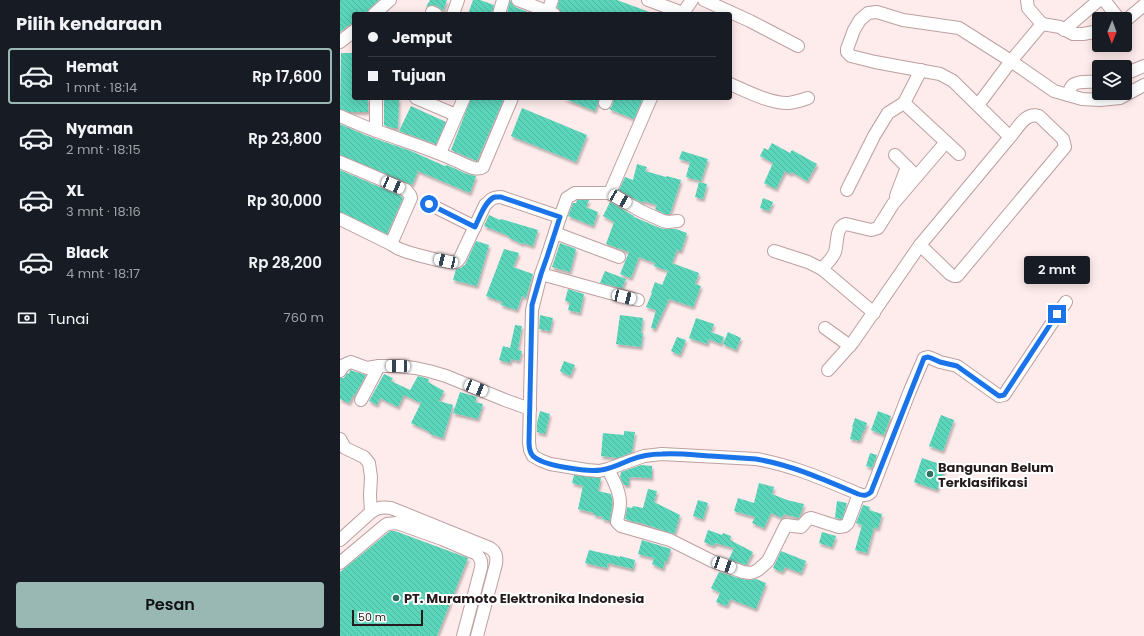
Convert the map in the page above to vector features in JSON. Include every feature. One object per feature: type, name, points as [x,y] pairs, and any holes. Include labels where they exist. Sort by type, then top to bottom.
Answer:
[{"type":"street","points":[[376,12],[390,0]]},
{"type":"street","points":[[454,12],[458,0]]},
{"type":"street","points":[[500,12],[504,0]]},
{"type":"street","points":[[518,0],[547,12]]},
{"type":"street","points":[[549,12],[552,0]]},
{"type":"street","points":[[648,0],[678,12]]},
{"type":"street","points":[[684,12],[692,0]]},
{"type":"street","points":[[704,0],[730,12]]},
{"type":"street","points":[[1027,0],[1028,8],[1042,24],[1060,27],[1073,34],[1092,32]]},
{"type":"street","points":[[1064,30],[1099,0]]},
{"type":"street","points":[[1104,0],[1113,12]]},
{"type":"street","points":[[1132,15],[1144,5]]},
{"type":"street","points":[[1010,137],[953,81],[940,74],[851,56],[847,52],[847,49],[854,30],[860,20],[868,13],[877,12],[903,20],[959,28],[1011,61],[1054,91],[1082,99],[1100,100],[1120,98],[1144,85]]},
{"type":"street","points":[[732,13],[798,46]]},
{"type":"street","points":[[978,105],[1011,61],[1042,24]]},
{"type":"street","points":[[340,42],[352,35]]},
{"type":"street","points":[[1132,71],[1144,66]]},
{"type":"street","points":[[847,190],[874,136],[888,114],[904,103],[921,70]]},
{"type":"street","points":[[1068,95],[1072,85],[1077,82],[1092,83]]},
{"type":"street","points":[[732,85],[775,101],[789,102],[808,98]]},
{"type":"street","points":[[376,100],[376,131]]},
{"type":"street","points":[[421,100],[456,115]]},
{"type":"street","points":[[440,153],[463,100]]},
{"type":"street","points":[[340,116],[376,131],[440,153],[476,169],[480,169],[483,167],[511,100]]},
{"type":"street","points":[[609,193],[615,183],[650,100]]},
{"type":"street","points":[[904,103],[959,154]]},
{"type":"street","points":[[828,370],[850,346],[920,245],[1025,119],[1029,116],[1039,116],[1063,139],[1065,147],[957,276],[950,274],[920,245]]},
{"type":"street","points":[[892,204],[946,142]]},
{"type":"street","points":[[895,155],[916,176]]},
{"type":"street","points":[[340,162],[409,192],[411,198],[391,244]]},
{"type":"street","points":[[822,269],[835,253],[840,229],[843,225],[846,224],[871,230],[878,228],[892,204],[907,167]]},
{"type":"street","points":[[678,221],[663,221],[641,211],[609,193],[572,194],[567,198],[535,291],[532,310],[529,442],[530,450],[533,456],[550,464],[599,471],[644,456],[662,454],[756,459],[801,470],[864,496],[871,492],[924,358],[928,357],[940,362],[957,366],[999,396],[1002,396],[1066,302]]},
{"type":"street","points":[[340,219],[401,250],[454,262],[460,258],[485,205],[495,197],[501,197],[560,217]]},
{"type":"street","points":[[429,204],[475,227]]},
{"type":"street","points":[[555,233],[619,257]]},
{"type":"street","points":[[774,251],[808,262],[822,269],[874,313]]},
{"type":"street","points":[[541,274],[638,300]]},
{"type":"street","points":[[825,328],[850,346]]},
{"type":"street","points":[[340,371],[344,365],[351,362],[367,368],[379,366],[415,368],[446,376],[530,409]]},
{"type":"street","points":[[361,400],[379,366]]},
{"type":"street","points":[[340,439],[345,448],[364,457],[369,463],[372,477],[370,495],[371,512]]},
{"type":"street","points":[[608,469],[616,485],[620,498],[617,522],[620,526],[670,540],[712,561],[750,573],[758,570],[768,561],[786,525],[801,527],[808,519],[811,518],[839,527],[845,526],[848,523],[858,494]]},
{"type":"street","points":[[340,540],[376,508],[384,507],[391,508],[490,548],[494,551],[497,559],[477,636]]},
{"type":"street","points":[[340,563],[384,526],[391,523],[397,523],[436,537],[476,554],[482,563],[463,636]]},
{"type":"building","points":[[340,0],[379,0],[368,12],[352,12],[352,24],[340,32]]},
{"type":"building","points":[[430,0],[447,0],[443,11],[435,5],[426,7]]},
{"type":"building","points":[[473,0],[480,0],[494,5],[492,12],[469,12]]},
{"type":"building","points":[[510,0],[515,7],[528,12],[507,12]]},
{"type":"building","points":[[559,0],[617,0],[649,12],[560,12],[557,7]]},
{"type":"building","points":[[341,53],[352,53],[352,100],[368,100],[368,112],[349,112],[340,109]]},
{"type":"building","points":[[384,100],[399,100],[398,128],[392,128],[384,125]]},
{"type":"building","points":[[470,100],[503,100],[477,161],[451,150]]},
{"type":"building","points":[[568,100],[599,100],[595,111]]},
{"type":"building","points":[[614,100],[642,100],[634,119],[609,109],[612,106]]},
{"type":"building","points":[[411,106],[446,122],[436,144],[399,131]]},
{"type":"building","points":[[522,108],[587,135],[576,162],[511,136]]},
{"type":"building","points":[[340,124],[365,135],[411,151],[445,166],[447,165],[467,174],[476,176],[470,193],[418,171],[412,185],[340,155]]},
{"type":"building","points":[[772,143],[790,153],[792,150],[817,164],[807,181],[792,172],[791,174],[785,171],[776,189],[764,183],[773,163],[760,156],[764,148],[768,150]]},
{"type":"building","points":[[682,151],[708,159],[701,181],[686,177],[690,162],[679,159]]},
{"type":"building","points":[[637,164],[647,167],[645,171],[681,180],[670,214],[665,214],[655,209],[657,205],[643,201],[642,203],[619,190],[625,177],[633,180]]},
{"type":"building","points":[[340,170],[403,198],[387,234],[340,212]]},
{"type":"building","points":[[699,182],[707,184],[703,199],[695,197]]},
{"type":"building","points":[[763,198],[773,202],[769,211],[760,208]]},
{"type":"building","points":[[577,200],[589,200],[586,207],[598,212],[593,226],[568,216],[573,203],[576,203]]},
{"type":"building","points":[[610,202],[634,217],[660,228],[676,229],[687,233],[681,251],[677,250],[672,263],[699,273],[695,284],[701,286],[693,307],[669,299],[655,329],[651,328],[656,310],[646,307],[655,282],[662,285],[668,271],[654,266],[655,263],[639,257],[631,278],[620,274],[629,252],[606,244],[614,222],[603,216]]},
{"type":"building","points":[[489,215],[500,220],[501,219],[538,230],[533,246],[522,244],[508,237],[509,236],[484,226]]},
{"type":"building","points":[[476,241],[489,245],[477,286],[453,280],[456,269],[465,265]]},
{"type":"building","points":[[560,243],[576,249],[570,272],[552,267]]},
{"type":"building","points":[[504,249],[519,253],[513,267],[533,274],[526,298],[522,296],[517,310],[501,305],[502,302],[486,296]]},
{"type":"building","points":[[605,271],[626,279],[622,288],[600,283]]},
{"type":"building","points":[[568,289],[584,294],[580,313],[568,310],[570,302],[565,301]]},
{"type":"building","points":[[540,315],[553,318],[550,331],[539,329]]},
{"type":"building","points":[[620,315],[643,318],[641,347],[616,344]]},
{"type":"building","points":[[696,318],[714,324],[711,332],[724,337],[721,344],[709,339],[707,344],[689,338]]},
{"type":"building","points":[[515,325],[522,326],[518,350],[522,351],[519,361],[511,359],[510,363],[499,360],[503,346],[510,348]]},
{"type":"building","points":[[728,332],[741,338],[736,350],[723,344]]},
{"type":"building","points":[[677,337],[686,340],[680,355],[671,351]]},
{"type":"building","points":[[564,361],[575,365],[570,376],[560,371]]},
{"type":"building","points":[[350,370],[366,375],[349,403],[340,399],[340,378],[344,378],[347,373],[349,374]]},
{"type":"building","points":[[384,374],[393,378],[391,381],[410,390],[418,376],[429,379],[428,382],[444,391],[439,401],[453,405],[443,438],[430,434],[430,432],[411,423],[421,403],[404,395],[398,407],[380,398],[377,405],[369,401]]},
{"type":"building","points":[[460,392],[477,397],[475,402],[483,404],[478,419],[453,413]]},
{"type":"building","points":[[540,411],[550,414],[545,434],[537,432],[537,423]]},
{"type":"building","points":[[878,411],[891,416],[884,435],[871,430]]},
{"type":"building","name":"Bangunan Belum Terklasifikasi","points":[[941,415],[954,420],[943,451],[929,446]]},
{"type":"building","points":[[855,418],[867,423],[860,441],[850,439]]},
{"type":"building","points":[[624,431],[635,432],[632,452],[618,458],[601,456],[603,433],[624,435]]},
{"type":"building","points":[[870,453],[877,455],[872,468],[866,466]]},
{"type":"building","name":"Bangunan Belum Terklasifikasi","points":[[922,458],[946,466],[937,490],[914,482]]},
{"type":"building","points":[[641,465],[652,466],[652,478],[629,477],[629,485],[624,485],[620,477],[621,472]]},
{"type":"building","points":[[574,475],[601,478],[598,491],[611,494],[612,507],[610,521],[602,519],[603,517],[594,515],[594,513],[578,509],[583,486],[572,483]]},
{"type":"building","points":[[759,483],[774,487],[772,494],[787,500],[804,504],[799,518],[784,514],[782,518],[771,513],[764,528],[752,523],[755,517],[734,511],[738,498],[754,503]]},
{"type":"building","points":[[648,489],[657,491],[654,502],[680,515],[674,534],[625,519],[627,507],[632,508],[633,506],[643,508]]},
{"type":"building","points":[[698,500],[708,503],[703,519],[693,516]]},
{"type":"building","points":[[837,501],[847,503],[842,519],[835,518]]},
{"type":"building","points":[[863,505],[870,507],[869,510],[882,514],[878,529],[874,527],[867,553],[855,550],[862,525],[856,523]]},
{"type":"building","points":[[708,530],[722,535],[723,533],[731,536],[730,540],[753,552],[746,565],[729,559],[734,548],[715,543],[714,546],[704,542]]},
{"type":"building","name":"PT. Muramoto Elektronika Indonesia","points":[[390,531],[395,531],[468,558],[437,636],[340,636],[340,572]]},
{"type":"building","points":[[822,532],[836,536],[832,547],[819,543]]},
{"type":"building","points":[[642,540],[671,549],[663,569],[652,564],[654,558],[638,554]]},
{"type":"building","points":[[589,550],[635,560],[633,569],[608,563],[607,568],[585,563]]},
{"type":"building","points":[[781,551],[806,561],[801,573],[785,567],[782,572],[773,568]]},
{"type":"building","points":[[719,572],[742,579],[756,579],[766,583],[756,609],[730,599],[727,606],[716,602],[720,593],[711,588]]},
{"type":"place","name":"Bangunan Belum Terklasifikasi","points":[[930,474]]},
{"type":"place","name":"PT. Muramoto Elektronika Indonesia","points":[[396,598]]},
{"type":"route","points":[[429,204],[475,227],[485,205],[495,197],[501,197],[560,217],[535,291],[532,305],[529,442],[530,450],[533,456],[550,464],[561,466],[599,471],[644,456],[662,454],[756,459],[801,470],[864,496],[871,492],[924,358],[928,357],[940,362],[957,366],[999,396],[1002,396],[1057,314]]}]
